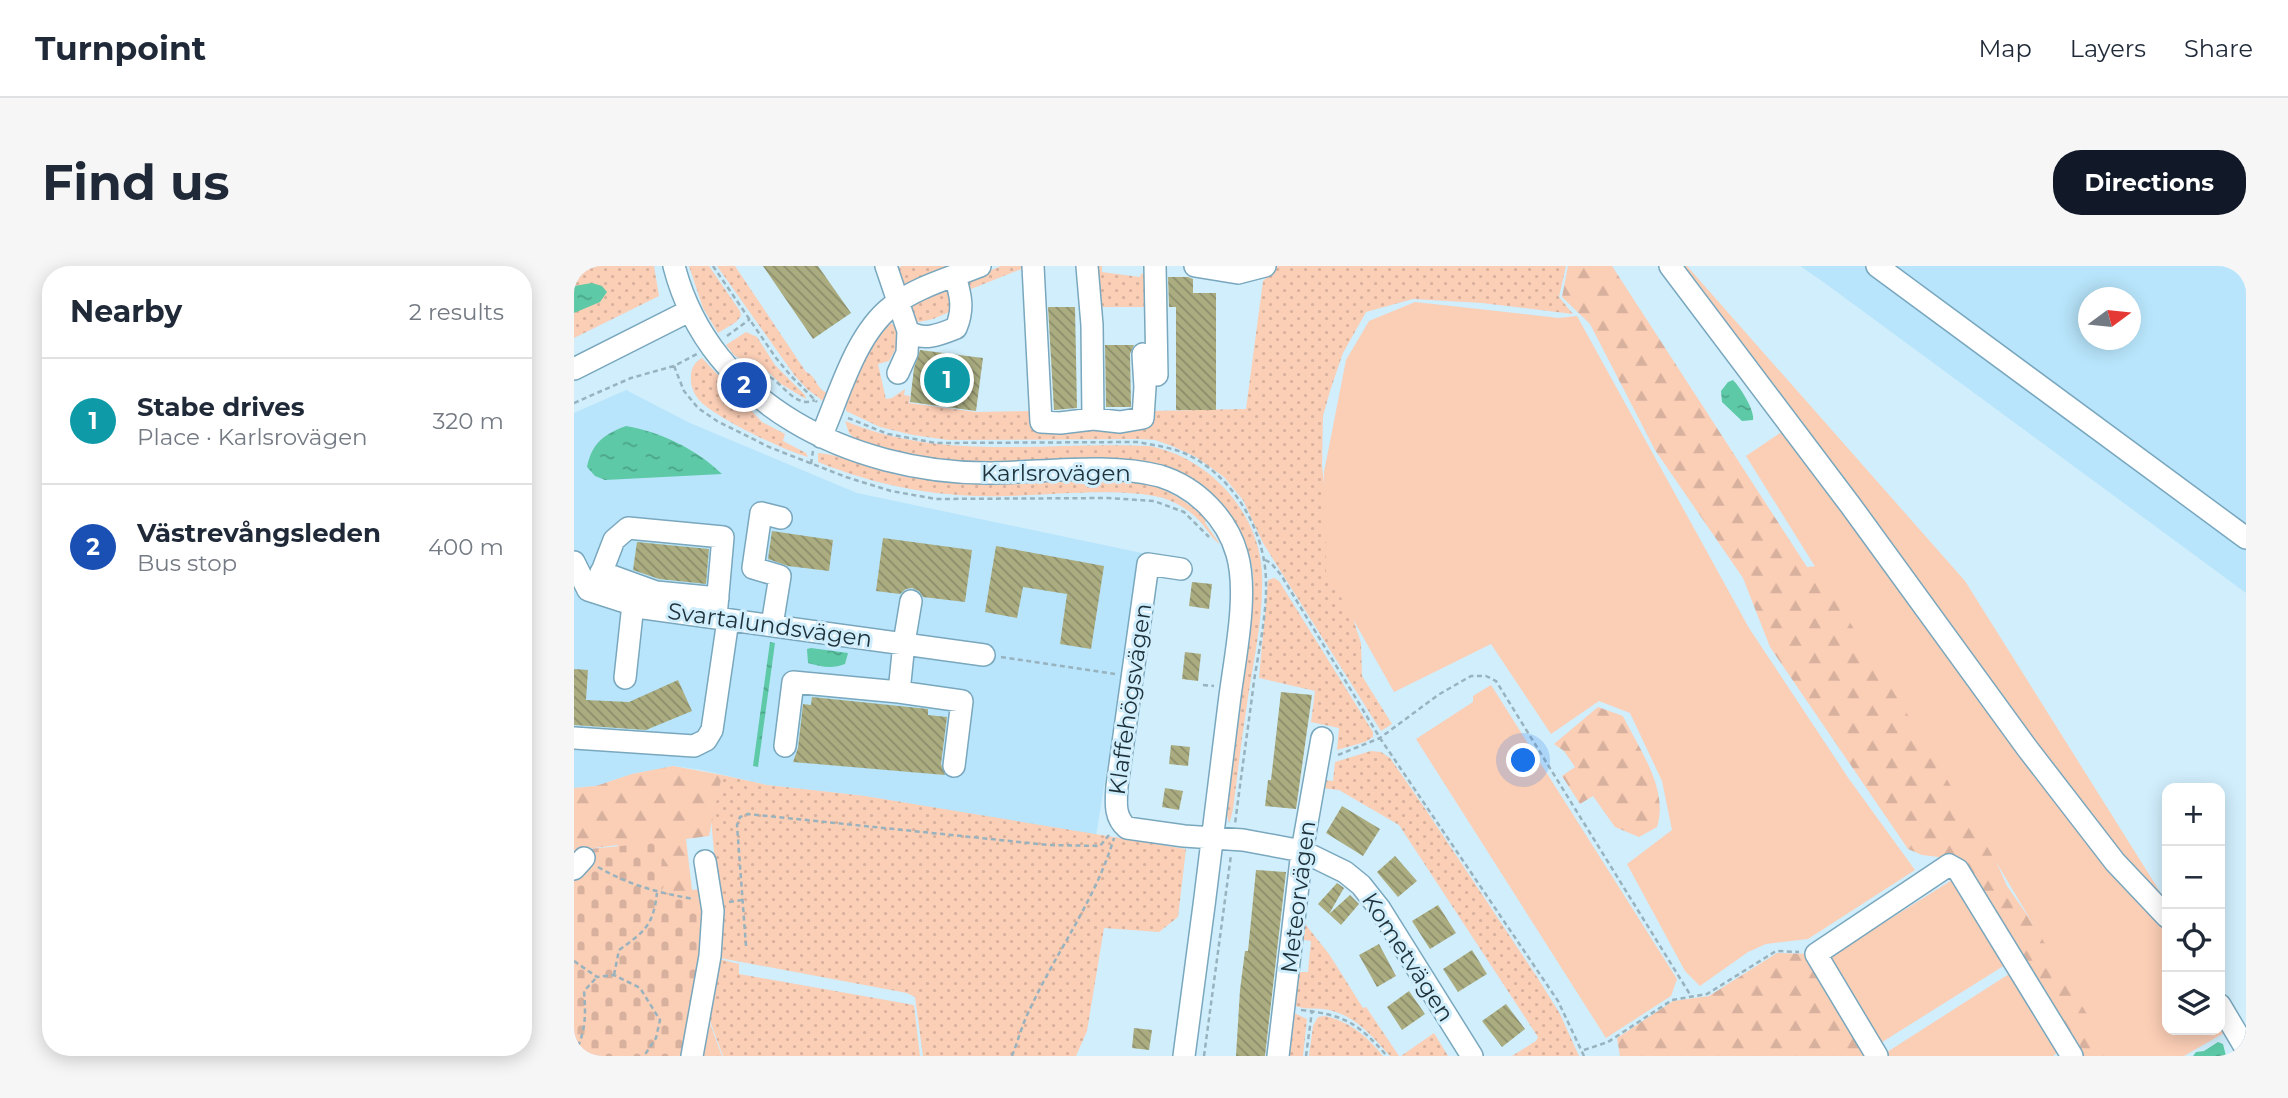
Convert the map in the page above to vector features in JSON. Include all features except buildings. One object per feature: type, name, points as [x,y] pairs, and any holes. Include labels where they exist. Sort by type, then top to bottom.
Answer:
[{"type":"street","name":"Karlsrovägen","points":[[674,266],[690,311],[713,349],[744,385],[816,443],[946,472],[1112,470],[1148,474],[1181,484],[1205,502],[1226,527],[1234,543],[1242,583],[1223,839],[1184,1056]]},
{"type":"street","points":[[886,266],[908,331],[907,353],[898,373]]},
{"type":"street","points":[[816,443],[824,405],[872,327],[899,302],[980,266]]},
{"type":"street","points":[[1033,266],[1041,422],[1093,419],[1120,422],[1143,418],[1143,354]]},
{"type":"street","points":[[1087,266],[1092,325],[1093,419]]},
{"type":"street","points":[[1155,266],[1154,330],[1158,405]]},
{"type":"street","points":[[1195,266],[1238,273],[1265,266]]},
{"type":"street","points":[[1670,266],[1851,506],[2027,748],[2115,862],[2162,913]]},
{"type":"street","points":[[1878,266],[2246,538]]},
{"type":"street","points":[[908,331],[923,337],[956,328],[962,314],[962,303],[955,276]]},
{"type":"street","points":[[574,369],[690,311]]},
{"type":"street","points":[[772,625],[780,576],[753,568],[761,513],[781,518]]},
{"type":"street","points":[[574,738],[694,746],[706,740],[712,730],[721,612],[723,537],[628,528],[614,540],[585,578],[656,592],[721,612]]},
{"type":"street","name":"Klaffehögsvägen","points":[[1181,569],[1148,564],[1116,807],[1121,822],[1128,828],[1223,839]]},
{"type":"street","name":"Svartalundsvägen","points":[[585,578],[644,608],[721,612],[772,625],[984,655]]},
{"type":"street","points":[[899,692],[911,601]]},
{"type":"street","points":[[625,678],[633,604]]},
{"type":"street","points":[[785,746],[793,682],[899,692],[962,701],[954,766]]},
{"type":"street","name":"Meteorvägen","points":[[1278,1056],[1302,850],[1321,746]]},
{"type":"street","name":"Kometvägen","points":[[1223,839],[1302,850],[1345,872],[1380,909],[1472,1056]]},
{"type":"street","points":[[692,1056],[710,956],[713,911],[705,861]]},
{"type":"street","points":[[1877,1056],[1816,954],[1949,865],[1958,870],[2073,1056]]},
{"type":"street","points":[[2225,1013],[2246,1049]]},
{"type":"path","points":[[713,266],[791,376],[824,405]]},
{"type":"path","points":[[724,338],[750,319]]},
{"type":"path","points":[[574,403],[631,378],[674,366],[697,354]]},
{"type":"path","points":[[674,366],[684,391],[698,408],[717,421],[811,464],[891,491],[936,499],[1108,498],[1154,501],[1184,512],[1211,539]]},
{"type":"path","points":[[762,374],[804,402],[824,405],[888,434],[936,443],[1137,442],[1160,446],[1184,453],[1200,463],[1227,485],[1245,508],[1259,542],[1266,582],[1261,636],[1223,839],[1204,1056]]},
{"type":"path","points":[[811,464],[816,443]]},
{"type":"path","points":[[1264,560],[1271,563],[1281,575],[1380,738],[1558,1001],[1584,1056]]},
{"type":"path","points":[[984,655],[1132,677]]},
{"type":"path","points":[[1321,746],[1335,756],[1380,738],[1438,695],[1471,676],[1486,676],[1496,681],[1691,996]]},
{"type":"path","points":[[746,946],[737,825],[740,817],[748,814],[1048,845],[1100,846],[1121,822]]},
{"type":"path","points":[[1012,1056],[1028,1011],[1106,866],[1121,822]]},
{"type":"path","points":[[579,863],[657,893],[696,899],[711,897]]},
{"type":"path","points":[[614,975],[619,950],[639,936],[654,916],[657,893]]},
{"type":"path","points":[[1582,1050],[1608,1042],[1672,1000],[1707,994],[1776,951],[1816,954]]},
{"type":"path","points":[[574,961],[597,977]]},
{"type":"path","points":[[574,1054],[582,1040],[586,1016],[584,991],[597,977],[614,975],[640,988],[660,1020],[656,1038],[644,1056]]},
{"type":"path","points":[[1284,1008],[1330,1013],[1347,1020],[1364,1032],[1387,1056]]},
{"type":"path","points":[[1306,1056],[1312,1011]]},
{"type":"shaded area","points":[[1800,266],[2246,266],[2246,593],[1822,281]]},
{"type":"shaded area","points":[[626,390],[690,423],[857,493],[1142,553],[1096,836],[865,796],[767,785],[673,766],[632,774],[596,786],[574,788],[574,413]]},
{"type":"green space","points":[[574,266],[654,266],[659,296],[574,338]]},
{"type":"green space","points":[[689,266],[709,266],[740,311],[741,316],[736,322],[718,333],[703,308]]},
{"type":"green space","points":[[717,266],[735,266],[806,372],[828,393],[823,401],[795,376]]},
{"type":"green space","points":[[902,266],[956,266],[904,287],[896,269]]},
{"type":"green space","points":[[1001,266],[1029,266],[966,291],[966,281]]},
{"type":"green space","points":[[1092,266],[1102,266],[1102,272],[1140,277],[1148,272],[1145,307],[1099,307]]},
{"type":"green space","points":[[1278,266],[1566,266],[1559,297],[1573,314],[1482,303],[1413,299],[1366,312],[1343,353],[1323,416],[1322,466],[1327,506],[1349,606],[1361,643],[1362,676],[1392,724],[1381,731],[1263,543],[1243,500],[1224,477],[1196,457],[1155,440],[948,440],[880,427],[846,411],[850,390],[861,363],[875,338],[890,323],[896,326],[899,343],[889,361],[878,364],[886,399],[905,389],[904,395],[910,396],[909,403],[976,412],[1033,411],[1035,431],[1102,431],[1150,427],[1151,411],[1246,409],[1263,281]]},
{"type":"green space","points":[[1568,266],[1612,266],[1807,567],[1839,564],[1985,837],[2007,886],[2075,984],[2131,1056],[2079,1056],[1947,858],[1922,855],[1908,849],[1770,647],[1743,578],[1655,450],[1590,324],[1562,297]]},
{"type":"green space","points":[[1673,266],[1687,266],[1965,581],[2162,895],[2162,899],[2142,885]]},
{"type":"green space","points":[[949,288],[954,310],[914,323],[907,307]]},
{"type":"green space","points":[[1415,302],[1559,318],[1577,316],[1749,628],[1849,779],[1915,870],[1808,939],[1766,944],[1748,952],[1700,986],[1685,971],[1627,864],[1672,830],[1662,781],[1630,713],[1599,701],[1551,734],[1491,644],[1394,692],[1326,571],[1324,472],[1346,360],[1369,321]]},
{"type":"green space","points":[[746,332],[757,337],[775,365],[806,399],[781,384],[754,359],[749,364],[734,355],[726,345]]},
{"type":"green space","points":[[702,358],[762,422],[785,434],[783,441],[806,453],[808,457],[751,433],[700,401],[693,390],[691,376],[697,361]]},
{"type":"green space","points":[[845,421],[882,434],[957,446],[1149,446],[1192,462],[1227,491],[1252,529],[1259,550],[1262,573],[1257,642],[1234,805],[1229,823],[1226,811],[1251,611],[1253,571],[1237,526],[1214,496],[1184,475],[1149,462],[961,463],[921,460],[857,441],[849,433]]},
{"type":"green space","points":[[1783,431],[1982,703],[2091,845],[2162,926],[2162,1035],[2221,1035],[2184,1056],[2116,1056],[2100,1036],[1924,741],[1746,456]]},
{"type":"green space","points":[[818,453],[904,476],[936,480],[1119,479],[1138,482],[1164,490],[1193,508],[1206,519],[1205,523],[1220,544],[1190,512],[1163,498],[1107,492],[1007,496],[935,493],[841,471],[818,462]]},
{"type":"green space","points":[[1274,578],[1279,581],[1373,732],[1373,737],[1365,742],[1337,750],[1339,728],[1311,722],[1315,691],[1259,678],[1268,580]]},
{"type":"green space","points":[[1491,685],[1677,979],[1671,996],[1606,1038],[1416,739],[1473,702],[1473,696]]},
{"type":"green space","points":[[1598,707],[1623,716],[1656,784],[1660,813],[1657,827],[1639,837],[1615,827],[1593,796],[1580,804],[1562,776],[1575,767],[1564,751],[1554,744]]},
{"type":"green space","points":[[1371,751],[1381,752],[1390,758],[1426,810],[1537,977],[1560,1014],[1579,1056],[1512,1056],[1538,1037],[1399,825],[1339,790],[1321,788],[1322,780],[1333,781],[1335,762]]},
{"type":"green space","points":[[673,766],[722,775],[709,836],[686,839],[692,890],[703,889],[706,896],[695,898],[660,892],[617,845],[579,850],[574,854],[574,788],[596,786],[632,774]]},
{"type":"green space","points":[[722,775],[767,785],[865,796],[1186,849],[1178,917],[1159,932],[1104,928],[1087,1031],[1076,1056],[923,1056],[915,997],[907,993],[720,958],[720,913],[712,817]]},
{"type":"green space","points":[[653,843],[671,870],[661,892],[695,898],[716,895],[700,1056],[574,1056],[574,854],[578,850]]},
{"type":"green space","points":[[1952,880],[2005,965],[1879,1044],[1826,959]]},
{"type":"green space","points":[[1301,919],[1329,954],[1363,1008],[1366,1007],[1399,1056],[1390,1056],[1363,1028],[1348,1017],[1329,1010],[1292,1004],[1297,972],[1308,972],[1311,941],[1299,939]]},
{"type":"green space","points":[[1777,953],[1813,954],[1874,1056],[1620,1056],[1617,1038],[1673,1001],[1709,996]]},
{"type":"green space","points":[[719,959],[739,964],[739,974],[914,1005],[920,1056],[723,1056],[709,1018]]},
{"type":"green space","points":[[2009,974],[2058,1052],[2053,1056],[1885,1056],[1884,1054]]},
{"type":"green space","points":[[1294,1013],[1307,1019],[1303,1056],[1284,1056],[1290,1016]]},
{"type":"green space","points":[[1325,1016],[1357,1031],[1383,1056],[1309,1056],[1313,1026],[1318,1017]]},
{"type":"green space","points":[[708,1018],[722,1056],[702,1056]]},
{"type":"green space","points":[[2225,1019],[2231,1029],[2225,1032]]},
{"type":"green space","points":[[1434,1033],[1448,1056],[1401,1056]]},
{"type":"water","points":[[592,283],[602,286],[607,292],[600,302],[574,313],[574,286]]},
{"type":"water","points":[[1733,380],[1749,405],[1753,420],[1742,421],[1722,402],[1721,391]]},
{"type":"water","points":[[626,426],[677,443],[722,474],[605,480],[595,476],[587,467],[592,452],[605,436]]},
{"type":"water","points":[[770,642],[775,643],[758,767],[753,766]]},
{"type":"water","points":[[807,649],[848,653],[845,664],[827,667],[808,663]]},
{"type":"water","points":[[2218,1042],[2223,1044],[2226,1056],[2193,1056],[2196,1052],[2204,1051]]},
{"type":"place","name":"Stabe drives","points":[[947,380]]},
{"type":"place","name":"Västrevångsleden","points":[[744,385]]}]
